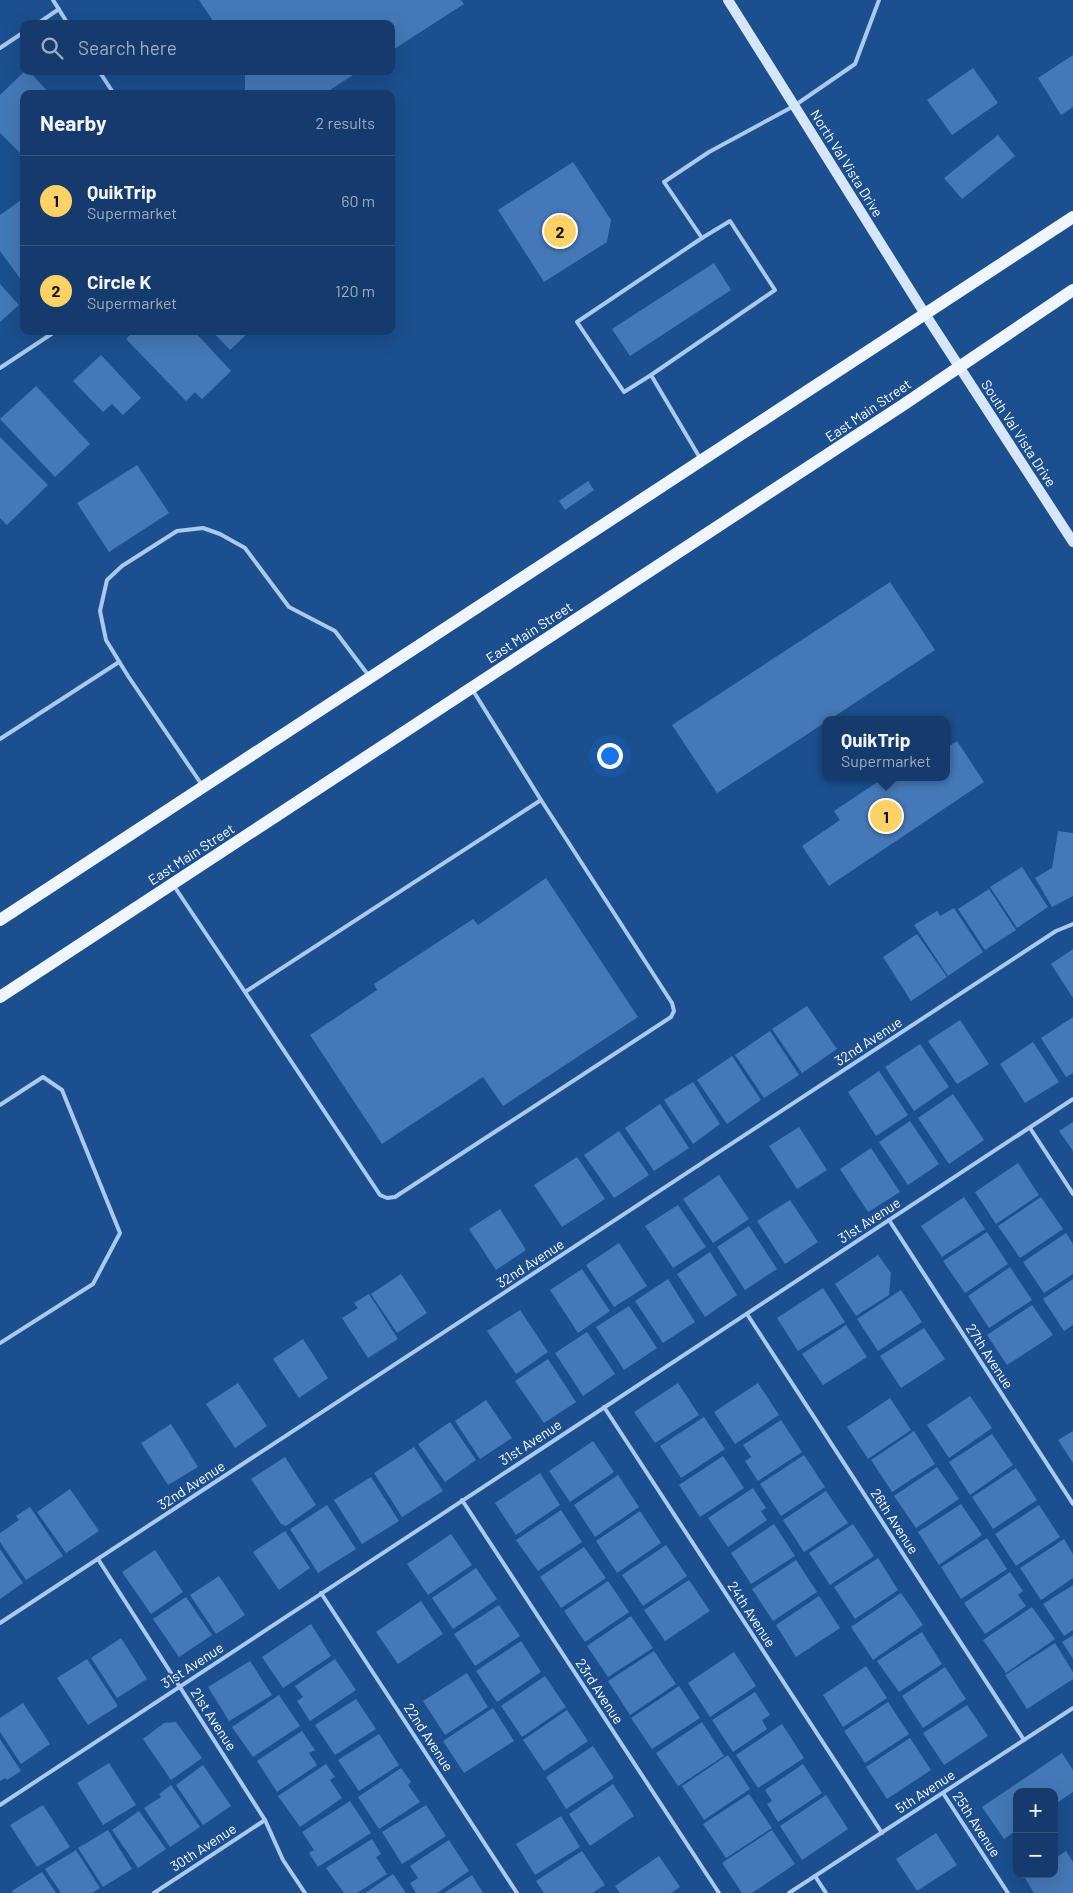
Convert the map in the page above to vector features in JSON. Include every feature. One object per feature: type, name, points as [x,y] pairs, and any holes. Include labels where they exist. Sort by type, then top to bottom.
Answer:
[{"type":"main road","name":"North Val Vista Drive","points":[[728,0],[943,340]]},
{"type":"main road","points":[[0,920],[1073,217]]},
{"type":"main road","name":"East Main Street","points":[[0,997],[903,405],[1073,290]]},
{"type":"main road","name":"South Val Vista Drive","points":[[943,340],[1073,542]]},
{"type":"lane","points":[[53,0],[66,20]]},
{"type":"lane","points":[[702,238],[664,182],[709,152],[794,106],[855,64],[879,0]]},
{"type":"lane","points":[[43,20],[59,9]]},
{"type":"lane","points":[[0,48],[20,35]]},
{"type":"lane","points":[[102,75],[111,90]]},
{"type":"lane","points":[[730,221],[776,290],[651,375],[624,392],[577,322],[730,221]]},
{"type":"lane","points":[[0,368],[50,335]]},
{"type":"lane","points":[[651,375],[702,460]]},
{"type":"lane","points":[[203,787],[106,640],[100,610],[107,580],[122,566],[177,531],[203,528],[220,534],[245,548],[289,607],[336,631],[370,678]]},
{"type":"lane","points":[[0,739],[120,662]]},
{"type":"lane","points":[[173,884],[380,1194],[387,1198],[395,1197],[403,1192],[671,1017],[674,1010],[672,1004],[541,800],[472,688]]},
{"type":"lane","points":[[245,992],[541,800]]},
{"type":"lane","name":"32nd Avenue","points":[[0,1623],[1056,931],[1073,924]]},
{"type":"lane","points":[[0,1104],[43,1077],[62,1090],[120,1233],[93,1284],[0,1343]]},
{"type":"lane","name":"31st Avenue","points":[[0,1805],[1073,1099]]},
{"type":"lane","points":[[1030,1128],[1073,1194]]},
{"type":"lane","name":"27th Avenue","points":[[888,1220],[1073,1504]]},
{"type":"lane","name":"26th Avenue","points":[[747,1314],[1024,1740]]},
{"type":"lane","name":"24th Avenue","points":[[604,1407],[882,1833]]},
{"type":"lane","name":"23rd Avenue","points":[[462,1500],[719,1893]]},
{"type":"lane","name":"21st Avenue","points":[[98,1559],[265,1820],[283,1860],[305,1893]]},
{"type":"lane","name":"22nd Avenue","points":[[321,1593],[518,1893]]},
{"type":"lane","points":[[1071,1709],[1073,1715]]},
{"type":"lane","name":"5th Avenue","points":[[789,1893],[1071,1709]]},
{"type":"lane","name":"25th Avenue","points":[[943,1793],[1008,1893]]},
{"type":"lane","name":"30th Avenue","points":[[154,1893],[265,1820]]},
{"type":"lane","points":[[815,1876],[826,1893]]},
{"type":"building","points":[[199,0],[461,0],[464,4],[395,48],[395,20],[212,20]]},
{"type":"building","points":[[1073,55],[1073,107],[1061,115],[1038,78]]},
{"type":"building","points":[[973,68],[998,103],[952,135],[927,100]]},
{"type":"building","points":[[21,75],[33,75],[46,90],[20,90],[20,153],[0,133],[0,95]]},
{"type":"building","points":[[245,75],[353,75],[330,90],[245,90]]},
{"type":"building","points":[[998,135],[1015,156],[962,199],[944,178]]},
{"type":"building","points":[[573,162],[611,220],[607,242],[544,282],[498,210]]},
{"type":"building","points":[[20,201],[20,278],[0,251],[0,215]]},
{"type":"building","points":[[714,263],[731,290],[630,356],[612,329]]},
{"type":"building","points":[[0,284],[19,305],[0,322]]},
{"type":"building","points":[[130,335],[198,335],[231,371],[202,399],[195,392],[186,401],[126,339]]},
{"type":"building","points":[[216,335],[246,335],[230,350]]},
{"type":"building","points":[[101,355],[141,398],[123,415],[112,404],[103,412],[73,381]]},
{"type":"building","points":[[36,386],[90,444],[55,477],[0,419]]},
{"type":"building","points":[[0,437],[48,485],[7,525],[0,518]]},
{"type":"building","points":[[137,465],[169,513],[109,552],[77,503]]},
{"type":"building","points":[[588,481],[594,490],[565,510],[559,501]]},
{"type":"building","points":[[890,582],[935,650],[835,716],[822,716],[822,725],[717,793],[672,725]]},
{"type":"building","points":[[957,741],[984,782],[829,886],[802,846],[840,820],[834,811],[879,781],[950,781],[950,745]]},
{"type":"building","points":[[1058,831],[1073,833],[1073,896],[1052,907],[1035,878],[1052,868]]},
{"type":"building","points":[[1022,867],[1048,907],[1017,928],[990,887]]},
{"type":"building","points":[[546,878],[638,1017],[503,1106],[483,1077],[382,1144],[310,1035],[377,990],[374,984],[473,919],[478,925]]},
{"type":"building","points":[[989,889],[1016,930],[985,950],[958,909]]},
{"type":"building","points":[[954,908],[983,952],[948,976],[914,925],[937,911],[940,916]]},
{"type":"building","points":[[917,934],[947,977],[911,1001],[883,957]]},
{"type":"building","points":[[1073,949],[1073,998],[1051,964]]},
{"type":"building","points":[[807,1006],[837,1049],[802,1073],[772,1029]]},
{"type":"building","points":[[1073,1017],[1073,1073],[1066,1077],[1041,1038]]},
{"type":"building","points":[[960,1020],[989,1064],[957,1084],[928,1041]]},
{"type":"building","points":[[770,1031],[799,1075],[764,1098],[735,1055]]},
{"type":"building","points":[[1033,1042],[1059,1082],[1025,1103],[1000,1064]]},
{"type":"building","points":[[920,1044],[949,1087],[914,1111],[885,1067]]},
{"type":"building","points":[[732,1056],[761,1100],[727,1124],[697,1080]]},
{"type":"building","points":[[879,1071],[908,1115],[876,1136],[848,1092]]},
{"type":"building","points":[[693,1082],[720,1124],[693,1144],[664,1100]]},
{"type":"building","points":[[953,1094],[984,1140],[949,1164],[918,1118]]},
{"type":"building","points":[[660,1104],[689,1148],[654,1171],[625,1128]]},
{"type":"building","points":[[910,1121],[939,1164],[908,1185],[879,1142]]},
{"type":"building","points":[[1073,1122],[1073,1151],[1059,1131]]},
{"type":"building","points":[[799,1127],[827,1170],[797,1189],[769,1146]]},
{"type":"building","points":[[619,1131],[649,1175],[614,1198],[584,1155]]},
{"type":"building","points":[[871,1148],[900,1192],[868,1212],[840,1169]]},
{"type":"building","points":[[577,1157],[605,1199],[562,1227],[534,1185]]},
{"type":"building","points":[[1018,1163],[1039,1195],[996,1224],[975,1192]]},
{"type":"building","points":[[719,1175],[749,1219],[713,1243],[683,1199]]},
{"type":"building","points":[[964,1197],[985,1229],[942,1257],[921,1226]]},
{"type":"building","points":[[1041,1197],[1063,1229],[1020,1258],[998,1226]]},
{"type":"building","points":[[790,1200],[818,1242],[785,1264],[757,1221]]},
{"type":"building","points":[[678,1205],[706,1247],[673,1268],[645,1226]]},
{"type":"building","points":[[500,1209],[526,1250],[496,1270],[469,1229]]},
{"type":"building","points":[[749,1226],[777,1269],[745,1290],[717,1247]]},
{"type":"building","points":[[987,1232],[1008,1264],[965,1293],[943,1261]]},
{"type":"building","points":[[1066,1233],[1073,1244],[1073,1274],[1044,1293],[1023,1262]]},
{"type":"building","points":[[619,1243],[647,1286],[614,1307],[586,1265]]},
{"type":"building","points":[[710,1252],[737,1295],[705,1317],[677,1274]]},
{"type":"building","points":[[878,1255],[891,1273],[889,1295],[856,1316],[835,1284]]},
{"type":"building","points":[[1010,1267],[1032,1300],[989,1328],[968,1296]]},
{"type":"building","points":[[582,1269],[610,1311],[578,1333],[550,1290]]},
{"type":"building","points":[[401,1274],[427,1313],[397,1333],[371,1294]]},
{"type":"building","points":[[668,1279],[695,1322],[663,1343],[635,1301]]},
{"type":"building","points":[[1073,1279],[1073,1325],[1064,1331],[1043,1299]]},
{"type":"building","points":[[823,1288],[845,1322],[798,1351],[777,1318]]},
{"type":"building","points":[[901,1290],[922,1322],[878,1351],[857,1319]]},
{"type":"building","points":[[369,1294],[398,1339],[368,1358],[342,1318],[358,1308],[354,1303]]},
{"type":"building","points":[[1032,1305],[1053,1335],[1007,1365],[987,1335]]},
{"type":"building","points":[[629,1306],[657,1348],[624,1370],[596,1327]]},
{"type":"building","points":[[520,1310],[548,1352],[516,1374],[487,1331]]},
{"type":"building","points":[[846,1325],[867,1357],[823,1385],[802,1354]]},
{"type":"building","points":[[924,1328],[945,1359],[901,1388],[880,1356]]},
{"type":"building","points":[[587,1332],[615,1374],[583,1396],[555,1353]]},
{"type":"building","points":[[303,1339],[328,1378],[299,1398],[273,1359]]},
{"type":"building","points":[[548,1359],[576,1402],[544,1423],[515,1381]]},
{"type":"building","points":[[238,1383],[267,1426],[235,1448],[206,1404]]},
{"type":"building","points":[[678,1383],[699,1415],[655,1443],[634,1412]]},
{"type":"building","points":[[758,1383],[779,1415],[735,1444],[714,1412]]},
{"type":"building","points":[[970,1396],[992,1428],[949,1458],[927,1425]]},
{"type":"building","points":[[890,1398],[911,1430],[868,1459],[847,1427]]},
{"type":"building","points":[[486,1400],[512,1438],[480,1459],[455,1421]]},
{"type":"building","points":[[704,1417],[725,1449],[681,1478],[660,1446]]},
{"type":"building","points":[[781,1420],[802,1452],[758,1481],[745,1461],[751,1457],[743,1445]]},
{"type":"building","points":[[450,1422],[476,1460],[445,1482],[418,1444]]},
{"type":"building","points":[[171,1424],[198,1467],[168,1485],[141,1443]]},
{"type":"building","points":[[914,1431],[935,1464],[892,1492],[871,1460]]},
{"type":"building","points":[[1073,1431],[1073,1463],[1058,1440]]},
{"type":"building","points":[[992,1434],[1013,1465],[970,1495],[949,1462]]},
{"type":"building","points":[[593,1441],[614,1472],[570,1502],[549,1471]]},
{"type":"building","points":[[414,1447],[443,1491],[402,1517],[374,1473]]},
{"type":"building","points":[[804,1455],[825,1487],[781,1516],[760,1484]]},
{"type":"building","points":[[723,1456],[744,1488],[700,1517],[679,1485]]},
{"type":"building","points":[[285,1457],[316,1505],[286,1526],[281,1524],[251,1479]]},
{"type":"building","points":[[937,1467],[959,1499],[916,1528],[894,1496]]},
{"type":"building","points":[[1016,1468],[1037,1500],[993,1529],[972,1497]]},
{"type":"building","points":[[540,1473],[560,1505],[516,1535],[495,1503]]},
{"type":"building","points":[[618,1475],[639,1507],[595,1537],[574,1505]]},
{"type":"building","points":[[371,1477],[399,1521],[362,1544],[334,1500]]},
{"type":"building","points":[[753,1488],[766,1508],[761,1511],[767,1520],[728,1547],[708,1518]]},
{"type":"building","points":[[70,1489],[99,1531],[66,1553],[37,1512]]},
{"type":"building","points":[[826,1491],[848,1523],[804,1552],[783,1520]]},
{"type":"building","points":[[961,1504],[982,1535],[939,1565],[918,1532]]},
{"type":"building","points":[[327,1505],[356,1549],[318,1573],[290,1529]]},
{"type":"building","points":[[1039,1505],[1060,1537],[1016,1566],[995,1534]]},
{"type":"building","points":[[30,1507],[63,1556],[26,1580],[0,1542],[0,1533],[19,1520],[16,1516]]},
{"type":"building","points":[[561,1510],[582,1542],[538,1571],[516,1540]]},
{"type":"building","points":[[640,1511],[661,1543],[617,1573],[596,1541]]},
{"type":"building","points":[[774,1524],[795,1556],[751,1584],[731,1553]]},
{"type":"building","points":[[853,1524],[874,1556],[830,1585],[809,1553]]},
{"type":"building","points":[[285,1531],[310,1568],[279,1590],[253,1552]]},
{"type":"building","points":[[451,1534],[472,1565],[428,1595],[407,1564]]},
{"type":"building","points":[[987,1538],[1007,1569],[961,1599],[941,1567]]},
{"type":"building","points":[[1064,1539],[1073,1554],[1073,1578],[1041,1600],[1020,1568]]},
{"type":"building","points":[[666,1545],[687,1576],[643,1606],[622,1575]]},
{"type":"building","points":[[584,1547],[606,1578],[561,1608],[540,1577]]},
{"type":"building","points":[[0,1549],[23,1583],[0,1599]]},
{"type":"building","points":[[155,1550],[183,1592],[151,1614],[122,1572]]},
{"type":"building","points":[[878,1558],[898,1590],[855,1619],[834,1587]]},
{"type":"building","points":[[796,1560],[817,1592],[773,1621],[752,1589]]},
{"type":"building","points":[[476,1568],[497,1599],[453,1629],[432,1598]]},
{"type":"building","points":[[1010,1572],[1023,1591],[1018,1595],[1026,1606],[985,1634],[964,1603]]},
{"type":"building","points":[[219,1576],[245,1615],[216,1634],[190,1595]]},
{"type":"building","points":[[689,1580],[710,1611],[665,1641],[644,1610]]},
{"type":"building","points":[[608,1581],[629,1612],[585,1642],[564,1611]]},
{"type":"building","points":[[1073,1585],[1073,1630],[1064,1636],[1043,1604]]},
{"type":"building","points":[[901,1593],[923,1625],[873,1660],[851,1627]]},
{"type":"building","points":[[819,1596],[840,1628],[796,1657],[776,1625]]},
{"type":"building","points":[[186,1597],[212,1635],[179,1657],[153,1619]]},
{"type":"building","points":[[421,1601],[443,1634],[398,1664],[376,1632]]},
{"type":"building","points":[[499,1605],[520,1636],[475,1666],[454,1634]]},
{"type":"building","points":[[1032,1607],[1055,1639],[1006,1673],[983,1640]]},
{"type":"building","points":[[631,1616],[653,1648],[608,1677],[587,1646]]},
{"type":"building","points":[[311,1624],[331,1656],[283,1688],[262,1657]]},
{"type":"building","points":[[922,1632],[942,1664],[899,1692],[877,1661]]},
{"type":"building","points":[[1073,1635],[1073,1659],[1062,1642]]},
{"type":"building","points":[[121,1638],[147,1679],[117,1698],[91,1658]]},
{"type":"building","points":[[521,1641],[541,1672],[497,1702],[476,1671]]},
{"type":"building","points":[[1055,1643],[1073,1672],[1073,1679],[1027,1709],[1005,1675]]},
{"type":"building","points":[[654,1651],[676,1684],[630,1715],[608,1681]]},
{"type":"building","points":[[734,1652],[756,1686],[710,1717],[688,1683]]},
{"type":"building","points":[[87,1659],[118,1706],[88,1725],[57,1678]]},
{"type":"building","points":[[335,1659],[356,1690],[310,1721],[297,1701],[303,1697],[295,1686]]},
{"type":"building","points":[[250,1661],[272,1695],[229,1721],[208,1687]]},
{"type":"building","points":[[866,1666],[887,1698],[843,1727],[823,1695]]},
{"type":"building","points":[[945,1667],[966,1699],[923,1728],[902,1696]]},
{"type":"building","points":[[467,1673],[488,1707],[445,1735],[423,1701]]},
{"type":"building","points":[[545,1676],[566,1707],[522,1737],[501,1706]]},
{"type":"building","points":[[679,1686],[700,1718],[652,1749],[631,1718]]},
{"type":"building","points":[[755,1692],[770,1715],[762,1720],[767,1729],[733,1752],[712,1720]]},
{"type":"building","points":[[279,1695],[300,1726],[253,1757],[232,1727]]},
{"type":"building","points":[[356,1699],[376,1729],[335,1755],[315,1725]]},
{"type":"building","points":[[888,1702],[909,1734],[865,1763],[844,1731]]},
{"type":"building","points":[[23,1703],[50,1744],[21,1764],[0,1732],[0,1718]]},
{"type":"building","points":[[967,1705],[988,1736],[944,1765],[923,1733]]},
{"type":"building","points":[[493,1708],[514,1741],[464,1773],[443,1741]]},
{"type":"building","points":[[567,1710],[588,1741],[544,1771],[523,1740]]},
{"type":"building","points":[[176,1722],[202,1758],[171,1780],[143,1739],[164,1723]]},
{"type":"building","points":[[702,1722],[724,1756],[678,1786],[656,1753]]},
{"type":"building","points":[[782,1724],[804,1758],[758,1788],[736,1755]]},
{"type":"building","points":[[302,1731],[315,1750],[309,1753],[317,1765],[277,1792],[257,1761]]},
{"type":"building","points":[[379,1734],[399,1765],[359,1791],[338,1760]]},
{"type":"building","points":[[910,1738],[931,1770],[887,1799],[866,1767]]},
{"type":"building","points":[[0,1739],[21,1771],[7,1780],[5,1778],[0,1781]]},
{"type":"building","points":[[593,1746],[614,1778],[566,1809],[546,1777]]},
{"type":"building","points":[[1062,1753],[1073,1770],[1073,1792],[1058,1802],[1058,1788],[1013,1788],[1013,1833],[1004,1839],[982,1807]]},
{"type":"building","points":[[728,1755],[750,1789],[704,1820],[682,1786]]},
{"type":"building","points":[[109,1763],[136,1805],[103,1825],[77,1783]]},
{"type":"building","points":[[326,1764],[335,1777],[330,1780],[342,1798],[300,1827],[278,1796]]},
{"type":"building","points":[[803,1764],[822,1793],[778,1822],[767,1804],[772,1801],[765,1790]]},
{"type":"building","points":[[203,1765],[231,1806],[203,1825],[176,1785]]},
{"type":"building","points":[[401,1768],[411,1782],[408,1785],[420,1802],[379,1829],[358,1797]]},
{"type":"building","points":[[613,1784],[634,1816],[590,1846],[569,1814]]},
{"type":"building","points":[[171,1785],[200,1827],[170,1847],[144,1808],[161,1797],[159,1794]]},
{"type":"building","points":[[749,1794],[772,1828],[726,1858],[703,1824]]},
{"type":"building","points":[[826,1795],[848,1829],[802,1860],[780,1826]]},
{"type":"building","points":[[350,1801],[371,1833],[318,1867],[309,1853],[314,1850],[302,1832]]},
{"type":"building","points":[[43,1805],[70,1847],[37,1867],[10,1825]]},
{"type":"building","points":[[426,1805],[446,1836],[402,1864],[382,1832]]},
{"type":"building","points":[[139,1811],[166,1849],[138,1868],[112,1830]]},
{"type":"building","points":[[561,1816],[580,1847],[535,1875],[516,1844]]},
{"type":"building","points":[[108,1830],[132,1869],[103,1887],[78,1848]]},
{"type":"building","points":[[772,1830],[795,1864],[752,1893],[742,1893],[722,1863]]},
{"type":"building","points":[[936,1833],[957,1865],[917,1891],[896,1859]]},
{"type":"building","points":[[372,1839],[381,1854],[376,1857],[387,1874],[357,1893],[344,1893],[326,1868]]},
{"type":"building","points":[[449,1840],[469,1871],[437,1893],[416,1893],[410,1883],[418,1878],[410,1866]]},
{"type":"building","points":[[76,1850],[100,1888],[92,1893],[61,1893],[45,1869]]},
{"type":"building","points":[[582,1851],[605,1885],[592,1893],[544,1893],[536,1881]]},
{"type":"building","points":[[1066,1851],[1073,1862],[1073,1893],[1034,1893],[1025,1878],[1058,1878],[1058,1856]]},
{"type":"building","points":[[659,1856],[680,1887],[671,1893],[620,1893],[615,1886]]},
{"type":"building","points":[[42,1872],[56,1893],[13,1893],[12,1891]]},
{"type":"building","points":[[393,1874],[406,1893],[365,1893]]},
{"type":"building","points":[[472,1875],[483,1893],[444,1893]]},
{"type":"place","name":"Circle K","points":[[560,231]]},
{"type":"place","name":"QuikTrip","points":[[886,816]]}]
